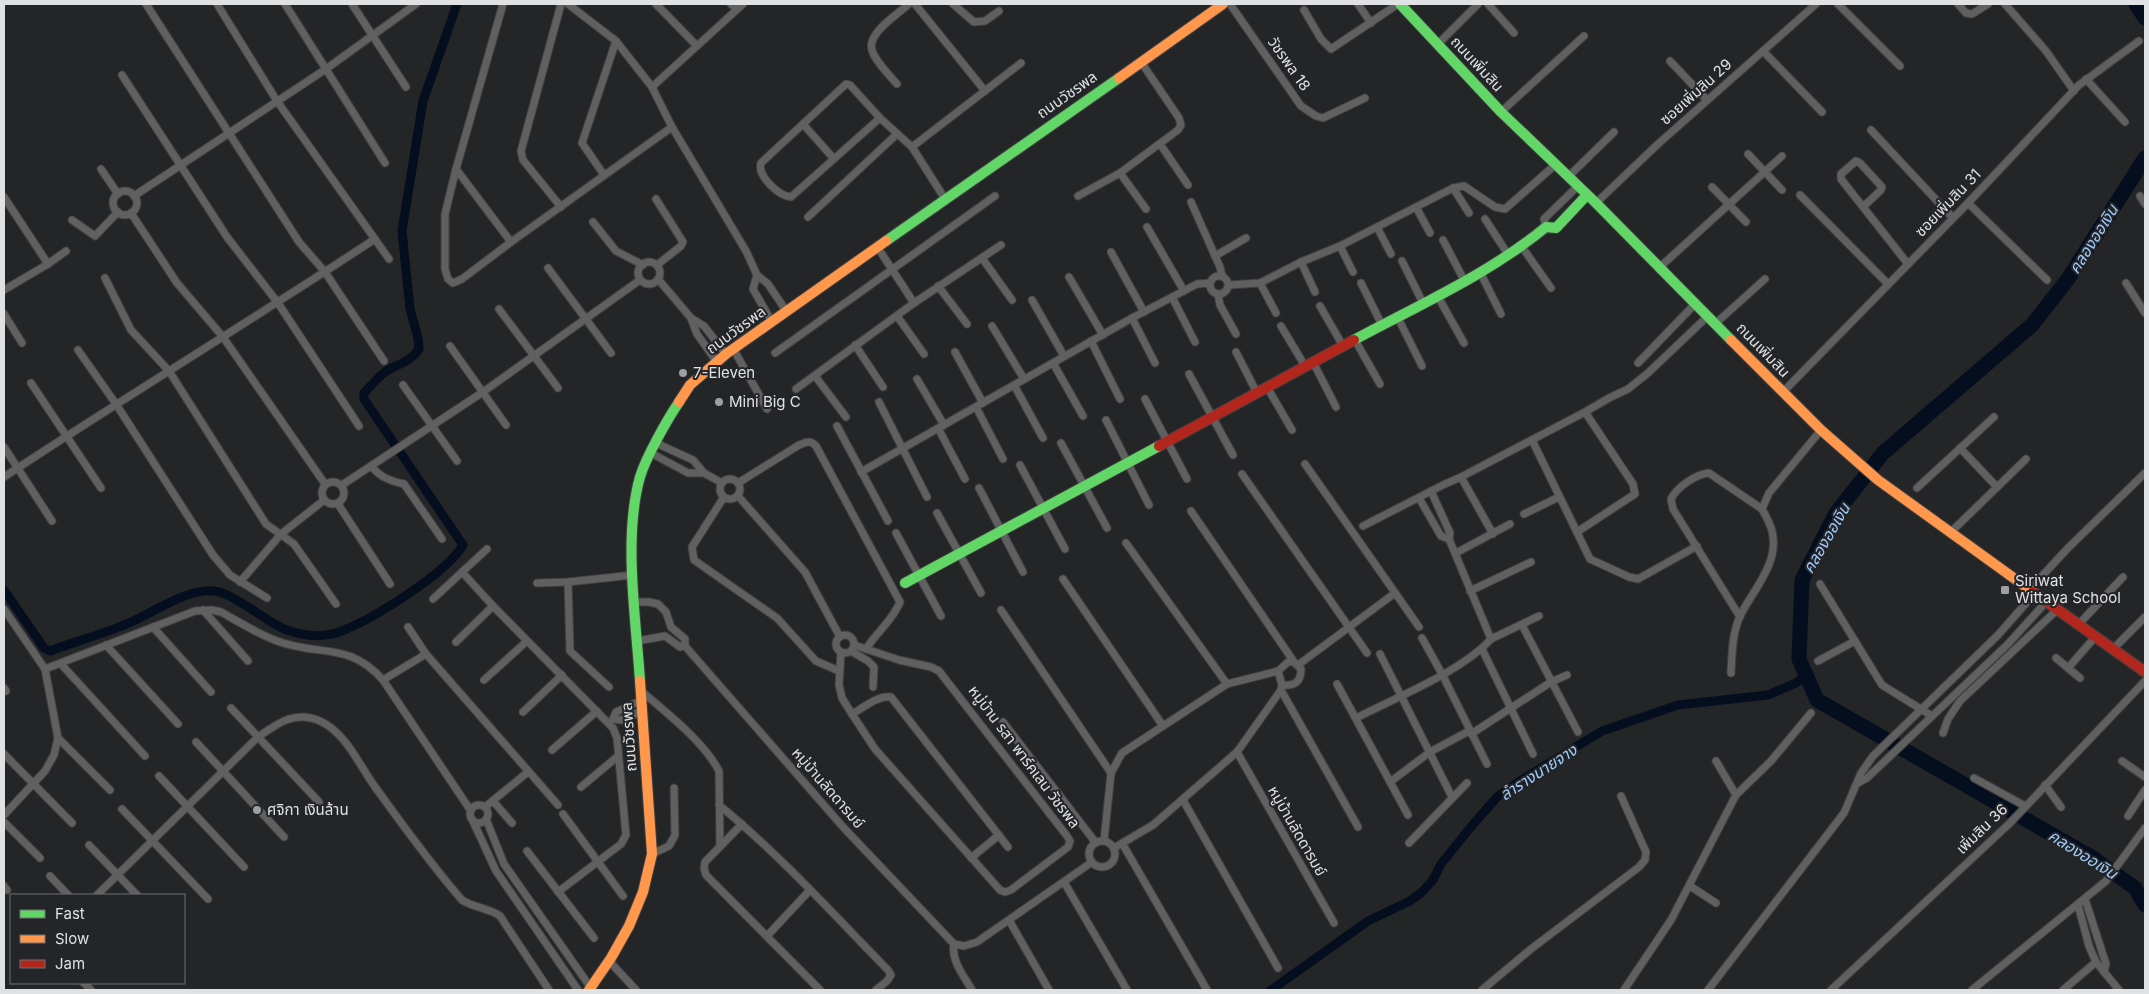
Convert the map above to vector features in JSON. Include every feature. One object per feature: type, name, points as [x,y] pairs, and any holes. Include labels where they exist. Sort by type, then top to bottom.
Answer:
[{"type":"street","points":[[146,4],[299,242],[325,272],[384,361]]},
{"type":"street","points":[[217,4],[277,101],[389,259]]},
{"type":"street","points":[[285,4],[385,163]]},
{"type":"street","points":[[352,4],[406,87]]},
{"type":"street","points":[[134,196],[326,70],[416,4]]},
{"type":"street","points":[[503,4],[456,169],[446,214],[445,270],[448,278],[453,282],[462,279],[672,127]]},
{"type":"street","points":[[561,4],[521,151],[522,160],[561,207]]},
{"type":"street","points":[[568,4],[616,41],[652,88],[672,127],[725,214],[757,274],[768,284],[787,312]]},
{"type":"street","points":[[656,4],[697,46]]},
{"type":"street","points":[[652,88],[697,46],[734,7],[743,4]]},
{"type":"street","points":[[897,84],[872,52],[871,44],[872,38],[878,31],[909,4]]},
{"type":"street","points":[[915,4],[985,91]]},
{"type":"street","points":[[953,4],[974,22],[985,21],[999,11]]},
{"type":"street","name":"ถนนวัชรพล","points":[[590,989],[610,962],[628,931],[641,900],[652,854],[634,602],[632,528],[636,495],[641,475],[670,415],[690,385],[716,362],[1222,4]]},
{"type":"street","name":"วัชรพล 18","points":[[1230,4],[1301,106],[1307,111],[1323,118],[1365,98]]},
{"type":"street","points":[[1358,4],[1371,23]]},
{"type":"street","points":[[1304,10],[1321,39],[1331,49],[1399,4]]},
{"type":"street","name":"ถนนเพิ่มสิน","points":[[1399,4],[1501,112],[1596,203],[1783,392],[1862,466],[1878,480],[2145,672]]},
{"type":"street","points":[[1438,44],[1478,4]]},
{"type":"street","points":[[1488,4],[1514,33]]},
{"type":"street","name":"ซอยเพิ่มสิน 29","points":[[1596,203],[1816,4]]},
{"type":"street","points":[[1838,4],[1900,66]]},
{"type":"street","points":[[1958,4],[1966,13],[1972,14],[1988,4]]},
{"type":"street","points":[[2005,4],[2046,52],[2074,91]]},
{"type":"street","points":[[1501,112],[1584,36]]},
{"type":"street","points":[[604,175],[582,143],[616,41]]},
{"type":"street","name":"ซอยเพิ่มสิน 31","points":[[1783,392],[2086,79],[2140,41]]},
{"type":"street","points":[[1763,51],[1822,112]]},
{"type":"street","points":[[1670,61],[1708,100]]},
{"type":"street","points":[[1078,196],[1120,173],[1178,130],[1181,125],[1179,118],[1141,62]]},
{"type":"street","points":[[912,147],[1021,63]]},
{"type":"street","points":[[122,75],[227,237],[278,303],[359,426]]},
{"type":"street","points":[[2086,79],[2125,122]]},
{"type":"street","points":[[880,118],[791,197],[780,194],[761,173],[759,168],[761,163],[846,84],[854,88],[880,118],[912,147],[945,199]]},
{"type":"street","points":[[803,124],[834,159]]},
{"type":"street","points":[[1871,130],[1953,218]]},
{"type":"street","points":[[1568,177],[1614,132]]},
{"type":"street","points":[[808,217],[897,134]]},
{"type":"street","points":[[1160,144],[1188,185]]},
{"type":"street","points":[[1748,154],[1782,190]]},
{"type":"street","points":[[1660,267],[1782,156]]},
{"type":"street","points":[[1863,207],[1882,187],[1856,161],[1840,176],[1863,207],[1908,264]]},
{"type":"street","points":[[1228,285],[1260,283],[1301,262],[1340,246],[1453,188],[1464,186],[1495,207],[1505,209],[1555,165]]},
{"type":"street","points":[[101,169],[118,194]]},
{"type":"street","points":[[456,169],[511,242]]},
{"type":"street","points":[[1120,173],[1146,209]]},
{"type":"street","points":[[1546,227],[1544,219],[1578,186]]},
{"type":"street","points":[[1712,187],[1746,222]]},
{"type":"street","points":[[1453,188],[1469,213]]},
{"type":"street","points":[[127,192],[134,196],[136,206],[131,213],[124,215],[118,212],[113,203],[118,194],[127,192]]},
{"type":"street","points":[[905,583],[1509,256],[1546,227],[1556,228],[1587,195]]},
{"type":"street","points":[[1800,195],[1888,284]]},
{"type":"street","points":[[775,353],[995,196]]},
{"type":"street","points":[[2140,196],[2145,204]]},
{"type":"street","points":[[4,197],[48,264]]},
{"type":"street","points":[[656,199],[683,242],[681,246],[657,265]]},
{"type":"street","points":[[1191,202],[1220,267],[1222,276]]},
{"type":"street","points":[[1968,203],[2047,280]]},
{"type":"street","points":[[1416,207],[1430,233]]},
{"type":"street","points":[[72,220],[95,236],[118,212]]},
{"type":"street","points":[[131,213],[177,283],[223,337],[325,484]]},
{"type":"street","points":[[1485,219],[1509,256]]},
{"type":"street","points":[[593,222],[616,251],[642,265]]},
{"type":"street","points":[[1147,227],[1184,291]]},
{"type":"street","points":[[1377,227],[1391,254]]},
{"type":"street","points":[[1215,256],[1246,238]]},
{"type":"street","points":[[4,477],[375,239]]},
{"type":"street","points":[[1443,240],[1464,280]]},
{"type":"street","points":[[796,389],[938,286],[1001,245]]},
{"type":"street","points":[[1340,246],[1354,272]]},
{"type":"street","points":[[1522,247],[1551,288]]},
{"type":"street","points":[[878,248],[914,303]]},
{"type":"street","points":[[4,290],[66,251]]},
{"type":"street","points":[[1111,252],[1144,312]]},
{"type":"street","points":[[982,258],[1012,300]]},
{"type":"street","points":[[1402,261],[1423,303]]},
{"type":"street","points":[[648,262],[657,265],[661,273],[653,284],[646,284],[640,280],[638,272],[642,265],[648,262]]},
{"type":"street","points":[[1301,262],[1315,292]]},
{"type":"street","points":[[548,268],[611,353]]},
{"type":"street","points":[[1480,272],[1501,314]]},
{"type":"street","points":[[757,274],[753,289],[772,322]]},
{"type":"street","points":[[1218,294],[1224,293],[1228,285],[1227,279],[1222,276],[1213,278],[1210,283],[1211,289],[1218,294],[1220,305],[1236,334]]},
{"type":"street","points":[[1069,277],[1103,335]]},
{"type":"street","points":[[105,278],[131,330],[169,371],[266,524],[294,544],[336,604]]},
{"type":"street","points":[[658,279],[691,318],[704,326],[730,352],[767,409]]},
{"type":"street","points":[[1716,323],[1765,279]]},
{"type":"street","points":[[342,485],[483,392],[640,280]]},
{"type":"street","points":[[862,472],[1132,318],[1197,284],[1210,283]]},
{"type":"street","points":[[1260,283],[1276,313]]},
{"type":"street","points":[[1361,283],[1382,325]]},
{"type":"street","points":[[2126,283],[2145,313]]},
{"type":"street","points":[[938,286],[967,324]]},
{"type":"street","points":[[1437,295],[1464,343]]},
{"type":"street","points":[[1172,297],[1195,342]]},
{"type":"street","points":[[1032,300],[1064,356]]},
{"type":"street","points":[[1638,363],[1695,304]]},
{"type":"street","points":[[1320,306],[1343,346]]},
{"type":"street","points":[[499,310],[558,388]]},
{"type":"street","points":[[4,314],[22,343]]},
{"type":"street","points":[[897,316],[924,354]]},
{"type":"street","points":[[1397,316],[1422,366]]},
{"type":"street","points":[[1363,526],[1628,389],[1648,373],[1708,316]]},
{"type":"street","points":[[691,318],[697,334],[716,362]]},
{"type":"street","points":[[1132,318],[1155,364]]},
{"type":"street","points":[[992,326],[1024,379]]},
{"type":"street","points":[[1281,326],[1309,364],[1336,407]]},
{"type":"street","points":[[1355,340],[1380,384]]},
{"type":"street","points":[[1091,342],[1120,399]]},
{"type":"street","points":[[855,345],[883,387]]},
{"type":"street","points":[[450,346],[506,425]]},
{"type":"street","points":[[78,350],[116,404],[212,555],[222,567],[240,582],[267,598]]},
{"type":"street","points":[[955,352],[983,403]]},
{"type":"street","points":[[1236,352],[1257,393]]},
{"type":"street","points":[[1053,363],[1083,416]]},
{"type":"street","points":[[1189,374],[1233,455]]},
{"type":"street","points":[[815,376],[846,417]]},
{"type":"street","points":[[917,379],[965,479]]},
{"type":"street","points":[[30,383],[101,488]]},
{"type":"street","points":[[403,385],[457,461]]},
{"type":"street","points":[[1014,386],[1043,438]]},
{"type":"street","points":[[1267,387],[1292,430]]},
{"type":"street","points":[[1145,398],[1187,479]]},
{"type":"street","points":[[879,402],[927,497]]},
{"type":"street","points":[[976,407],[1003,459]]},
{"type":"street","points":[[1577,532],[1635,494],[1633,484],[1585,412]]},
{"type":"street","points":[[1917,488],[1994,417]]},
{"type":"street","points":[[1106,420],[1149,505]]},
{"type":"street","points":[[837,426],[888,521]]},
{"type":"street","points":[[1762,509],[1769,493],[1822,430]]},
{"type":"street","points":[[1532,440],[1590,558],[1629,577],[1638,579],[1697,546]]},
{"type":"street","points":[[738,483],[806,442],[812,442],[816,446],[900,602],[897,610],[874,636],[866,649]]},
{"type":"street","points":[[656,443],[692,460],[704,473],[722,483]]},
{"type":"street","points":[[1061,443],[1108,528]]},
{"type":"street","points":[[4,447],[52,521]]},
{"type":"street","points":[[1960,448],[1997,487]]},
{"type":"street","points":[[651,453],[688,474],[704,473]]},
{"type":"street","points":[[1951,532],[2026,459]]},
{"type":"street","points":[[1305,464],[1419,628]]},
{"type":"street","points":[[1020,465],[1065,549]]},
{"type":"street","points":[[371,466],[376,473],[387,480],[404,484],[442,539]]},
{"type":"street","points":[[1731,674],[1733,639],[1740,617],[1765,576],[1772,551],[1772,530],[1762,509],[1709,473],[1702,474],[1674,494],[1671,503],[1740,617]]},
{"type":"street","points":[[1708,990],[1844,813],[1860,773],[1873,756],[1998,635],[2068,548],[2145,473]]},
{"type":"street","points":[[1242,474],[1367,652]]},
{"type":"street","points":[[1461,477],[1492,534]]},
{"type":"street","points":[[730,479],[738,483],[740,488],[738,496],[733,499],[724,497],[720,489],[722,483],[730,479]]},
{"type":"street","points":[[334,482],[342,485],[343,499],[338,504],[330,505],[323,501],[320,492],[325,484],[334,482]]},
{"type":"street","points":[[979,488],[1023,572]]},
{"type":"street","points":[[1432,491],[1450,533],[1449,539],[1470,591],[1492,638]]},
{"type":"street","points":[[738,496],[805,572],[840,637],[850,637],[852,648],[874,667],[874,687]]},
{"type":"street","points":[[724,497],[692,547],[694,560],[777,618],[816,662],[839,671]]},
{"type":"street","points":[[1524,514],[1559,497]]},
{"type":"street","points":[[1419,498],[1441,536],[1449,539]]},
{"type":"street","points":[[240,582],[281,534],[323,501]]},
{"type":"street","points":[[338,504],[390,584]]},
{"type":"street","points":[[1114,848],[1153,825],[1237,752],[1282,687],[1297,683],[1301,677],[1301,669],[1191,512]]},
{"type":"street","points":[[937,513],[981,593]]},
{"type":"street","points":[[1456,553],[1510,524]]},
{"type":"street","points":[[896,533],[941,616]]},
{"type":"street","points":[[1126,543],[1227,684]]},
{"type":"street","points":[[433,600],[487,549]]},
{"type":"street","points":[[1470,591],[1531,562]]},
{"type":"street","points":[[462,572],[527,641],[597,711],[610,721],[617,738],[617,757],[626,835],[621,844],[558,892]]},
{"type":"street","points":[[538,583],[568,582],[633,575]]},
{"type":"street","points":[[2079,624],[2124,577]]},
{"type":"street","points":[[1063,580],[1163,726]]},
{"type":"street","points":[[568,582],[570,651],[609,687]]},
{"type":"street","points":[[1820,584],[1885,688],[1922,708],[1932,716]]},
{"type":"street","points":[[1104,841],[1111,773],[1122,753],[1227,684],[1278,671],[1288,662],[1296,664],[1350,628],[1395,593]]},
{"type":"street","points":[[1858,782],[1867,778],[2008,644],[2047,601]]},
{"type":"street","name":"หมู่บ้านลัดดารมย์","points":[[634,602],[658,604],[666,612],[671,628],[685,639],[685,646],[843,827],[954,944]]},
{"type":"street","points":[[456,642],[493,606]]},
{"type":"street","points":[[4,609],[45,669],[58,738],[54,755],[33,785],[4,815]]},
{"type":"street","points":[[1943,734],[1948,719],[1960,701],[2058,609]]},
{"type":"street","points":[[45,669],[195,611],[204,610],[221,612],[275,641],[359,658],[383,680],[470,811],[496,871],[578,990]]},
{"type":"street","points":[[204,610],[248,661]]},
{"type":"street","points":[[1001,610],[1111,773]]},
{"type":"street","points":[[1356,718],[1442,674],[1482,649],[1492,638],[1539,616]]},
{"type":"street","points":[[2114,648],[2145,617]]},
{"type":"street","points":[[1522,625],[1578,732]]},
{"type":"street","points":[[153,627],[211,692]]},
{"type":"street","points":[[408,627],[426,654],[558,805]]},
{"type":"street","points":[[637,641],[665,636],[671,628]]},
{"type":"street","name":"หมู่บ้านลัดดารมย์","points":[[665,636],[680,647],[685,646]]},
{"type":"street","points":[[2068,668],[2096,636]]},
{"type":"street","name":"หมู่บ้าน รสา พาร์คเลน วัชรพล","points":[[840,637],[836,644],[841,652],[839,685],[842,698],[852,714],[876,749],[1000,890],[1005,892],[1011,890],[1068,847],[1070,841],[939,670],[898,660],[866,649],[852,648]]},
{"type":"street","points":[[1422,638],[1487,764]]},
{"type":"street","points":[[484,680],[527,641]]},
{"type":"street","points":[[1818,661],[1854,641]]},
{"type":"street","points":[[106,645],[178,724]]},
{"type":"street","points":[[841,652],[852,648]]},
{"type":"street","points":[[1482,649],[1533,754]]},
{"type":"street","points":[[383,680],[426,654]]},
{"type":"street","points":[[1380,654],[1452,796]]},
{"type":"street","points":[[2056,658],[2080,678]]},
{"type":"street","points":[[61,664],[144,756]]},
{"type":"street","points":[[1278,671],[1282,687],[1358,827]]},
{"type":"street","points":[[523,712],[562,675]]},
{"type":"street","points":[[1390,782],[1430,752],[1470,732],[1551,682],[1567,675]]},
{"type":"street","name":"เพิ่มสิน 36","points":[[1831,990],[2010,823],[2145,681]]},
{"type":"street","points":[[1337,684],[1408,815]]},
{"type":"street","points":[[852,714],[886,696],[891,697],[1008,847]]},
{"type":"street","points":[[610,721],[621,720],[642,701],[674,719],[714,762],[719,771],[720,845]]},
{"type":"street","points":[[231,708],[319,802]]},
{"type":"street","points":[[552,750],[597,711]]},
{"type":"street","points":[[1624,990],[1671,920],[1736,795],[1766,767],[1811,713]]},
{"type":"street","points":[[98,894],[258,737],[280,721],[290,718],[318,720],[339,733],[376,789],[462,900],[472,906],[494,911],[500,916],[549,990]]},
{"type":"street","points":[[1003,722],[1096,843]]},
{"type":"street","points":[[58,738],[110,790]]},
{"type":"street","points":[[196,742],[284,837]]},
{"type":"street","name":"หมู่บ้านลัดดารมย์","points":[[1237,752],[1334,923]]},
{"type":"street","points":[[4,754],[72,823]]},
{"type":"street","points":[[581,787],[617,757]]},
{"type":"street","points":[[1716,761],[1736,795]]},
{"type":"street","points":[[2122,761],[2145,777]]},
{"type":"street","points":[[485,807],[528,772]]},
{"type":"street","points":[[160,776],[244,867]]},
{"type":"street","points":[[1974,778],[2024,807]]},
{"type":"street","points":[[1409,843],[1452,796],[1467,783]]},
{"type":"street","points":[[2045,785],[2061,806]]},
{"type":"street","points":[[652,854],[669,846],[675,835],[674,788]]},
{"type":"street","points":[[2128,816],[2145,790]]},
{"type":"street","points":[[1482,990],[1531,949],[1639,867],[1645,860],[1646,852],[1644,846],[1621,796]]},
{"type":"street","points":[[1183,800],[1278,968]]},
{"type":"street","points":[[493,801],[512,824]]},
{"type":"street","points":[[470,811],[477,805],[485,807],[488,812],[486,819],[504,864],[590,989]]},
{"type":"street","points":[[719,805],[742,824],[810,890],[888,970],[891,975],[888,981],[876,990]]},
{"type":"street","points":[[122,809],[208,899]]},
{"type":"street","points":[[563,814],[623,896]]},
{"type":"street","points":[[472,819],[480,823],[486,819]]},
{"type":"street","points":[[4,822],[40,858]]},
{"type":"street","points":[[742,824],[705,862],[706,875],[820,990]]},
{"type":"street","points":[[1972,990],[2106,881],[2128,854],[2145,828]]},
{"type":"street","points":[[971,858],[999,835]]},
{"type":"street","points":[[1104,841],[1114,848],[1114,860],[1108,866],[1102,868],[1092,862],[1089,856],[1090,850],[1096,843],[1104,841]]},
{"type":"street","points":[[1122,843],[1207,990]]},
{"type":"street","points":[[89,845],[136,894]]},
{"type":"street","points":[[527,851],[594,938]]},
{"type":"street","points":[[972,990],[952,953],[954,944],[964,946],[977,942],[1092,862]]},
{"type":"street","points":[[50,876],[67,894]]},
{"type":"street","points":[[1064,882],[1127,990]]},
{"type":"street","points":[[1690,886],[1716,903]]},
{"type":"street","points":[[767,936],[810,890]]},
{"type":"street","points":[[2085,899],[2106,964],[2104,972]]},
{"type":"street","points":[[2078,905],[2088,946],[2096,962],[2119,990]]},
{"type":"street","points":[[1009,920],[1049,990]]},
{"type":"street","points":[[545,940],[553,934]]},
{"type":"street","points":[[558,961],[567,954]]},
{"type":"street","points":[[610,962],[636,990]]},
{"type":"street","points":[[2063,990],[2096,962]]},
{"type":"waterway","points":[[4,590],[44,648],[50,651],[119,627],[170,602],[204,591],[214,591],[230,596],[284,629],[316,636],[336,633],[367,619],[406,596],[454,557],[463,545],[364,399],[364,393],[385,372],[408,360],[419,349],[410,309],[402,231],[423,101],[457,4]]},
{"type":"waterway","name":"คลองออเงิน","points":[[2136,4],[2145,18]]},
{"type":"waterway","name":"คลองออเงิน","points":[[2145,158],[2068,279],[2032,325],[1883,453],[1836,513],[1802,580],[1799,659],[1817,700],[2093,858],[2135,888],[2145,905]]},
{"type":"waterway","name":"ลำรางนายจาง","points":[[1271,990],[1368,921],[1410,901],[1421,893],[1433,880],[1441,864],[1497,797],[1602,731],[1678,705],[1768,695],[1796,683],[1806,675]]},
{"type":"traffic: fast","points":[[1400,4],[1501,112],[1596,203],[1731,340]]},
{"type":"traffic: fast","points":[[886,241],[1119,78]]},
{"type":"traffic: fast","points":[[1354,340],[1501,260],[1546,227],[1556,228],[1587,195]]},
{"type":"traffic: fast","points":[[640,681],[631,552],[635,500],[640,477],[647,459],[679,402]]},
{"type":"traffic: fast","points":[[905,583],[1159,446]]},
{"type":"traffic: slow","points":[[1119,78],[1223,4]]},
{"type":"traffic: slow","points":[[679,402],[690,385],[726,354],[886,241]]},
{"type":"traffic: slow","points":[[1731,340],[1821,430],[1878,480],[2033,592]]},
{"type":"traffic: slow","points":[[589,990],[611,958],[629,926],[643,892],[652,854],[640,681]]},
{"type":"traffic: jam","points":[[1159,446],[1354,340]]},
{"type":"traffic: jam","points":[[2033,592],[2145,672]]},
{"type":"place","name":"7-Eleven","points":[[683,373]]},
{"type":"place","name":"Mini Big C","points":[[719,402]]},
{"type":"place","name":"Siriwat Wittaya School","points":[[2005,590]]},
{"type":"place","name":"ศจิกา เงินล้าน","points":[[257,810]]}]
